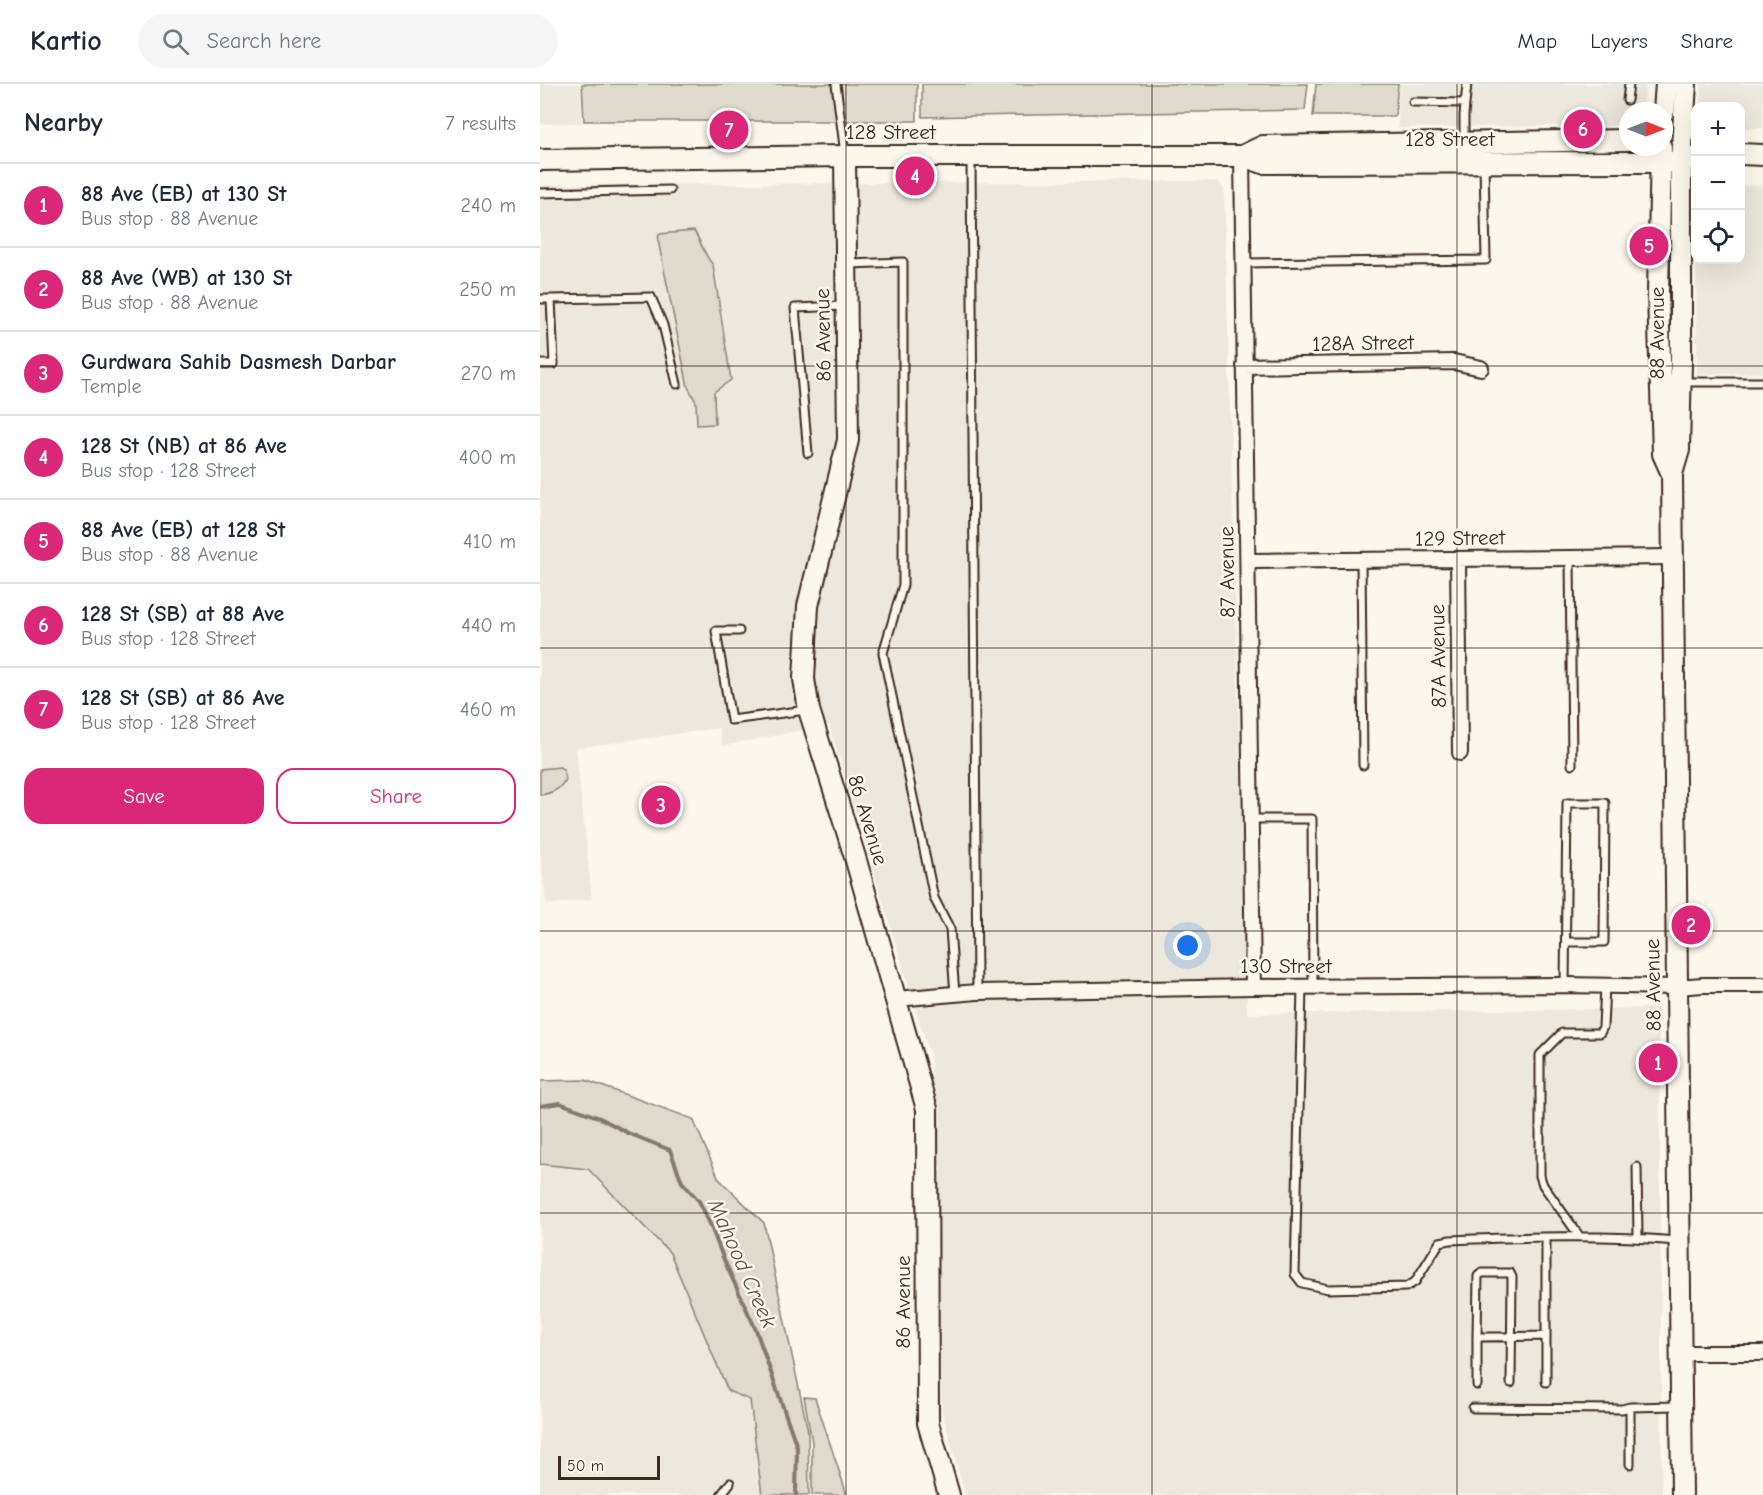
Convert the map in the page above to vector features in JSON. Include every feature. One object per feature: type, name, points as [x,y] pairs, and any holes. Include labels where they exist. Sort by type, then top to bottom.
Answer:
[{"type":"main road","points":[[1665,102],[1666,84]]},
{"type":"main road","name":"88 Avenue","points":[[1682,1495],[1672,474],[1679,450],[1688,160],[1680,143],[1686,84]]},
{"type":"main road","name":"128 Street","points":[[1242,156],[1263,146],[1619,140]]},
{"type":"main road","points":[[1745,154],[1763,155]]},
{"type":"main road","name":"128 Street","points":[[540,160],[845,156],[1242,156],[1263,163],[1484,163],[1621,156]]},
{"type":"main road","name":"86 Avenue","points":[[845,156],[848,440],[808,606],[804,679],[809,710],[855,857],[927,1108],[928,1423],[949,1495]]},
{"type":"main road","name":"88 Avenue","points":[[1660,156],[1658,294],[1663,454],[1672,474]]},
{"type":"main road","name":"128 Street","points":[[1669,156],[1688,160]]},
{"type":"street","name":"87 Avenue","points":[[1242,156],[1253,987]]},
{"type":"street","name":"128A Street","points":[[1244,366],[1454,362],[1481,369]]},
{"type":"street","name":"129 Street","points":[[1248,561],[1672,557]]},
{"type":"street","name":"87A Avenue","points":[[1458,559],[1460,753]]},
{"type":"street","name":"130 Street","points":[[896,999],[977,992],[1253,987],[1763,985]]},
{"type":"street","points":[[1680,1353],[1763,1353]]},
{"type":"lane","points":[[836,84],[845,156]]},
{"type":"lane","points":[[1464,143],[1467,84]]},
{"type":"lane","points":[[1627,100],[1629,84]]},
{"type":"lane","points":[[1413,102],[1465,103]]},
{"type":"lane","points":[[971,156],[977,992]]},
{"type":"lane","points":[[1244,263],[1486,260],[1484,163]]},
{"type":"lane","points":[[540,194],[670,190]]},
{"type":"lane","points":[[846,264],[903,262],[903,585],[884,652],[934,898],[950,929],[955,994]]},
{"type":"lane","points":[[540,300],[651,297],[663,325],[677,384]]},
{"type":"lane","points":[[540,364],[554,364],[551,299]]},
{"type":"lane","points":[[808,453],[795,308],[847,306]]},
{"type":"lane","points":[[1680,382],[1763,382]]},
{"type":"lane","points":[[1570,558],[1572,765]]},
{"type":"lane","points":[[1361,560],[1363,765]]},
{"type":"lane","points":[[739,631],[716,632],[731,720],[809,710]]},
{"type":"lane","points":[[1565,986],[1567,803],[1605,803],[1604,942],[1566,942]]},
{"type":"lane","points":[[1252,819],[1312,819],[1295,1274],[1302,1283],[1328,1289],[1406,1287],[1415,1282],[1440,1242],[1450,1240],[1638,1237],[1680,1242]]},
{"type":"lane","points":[[1580,1237],[1543,1185],[1540,1176],[1540,1055],[1562,1033],[1600,1034],[1604,1027],[1605,986]]},
{"type":"lane","points":[[1636,1167],[1638,1237]]},
{"type":"lane","points":[[1546,1237],[1546,1382]]},
{"type":"lane","points":[[1477,1385],[1478,1276],[1482,1273],[1509,1273],[1512,1277],[1511,1383]]},
{"type":"lane","points":[[1477,1337],[1546,1336]]},
{"type":"lane","points":[[1473,1408],[1622,1409],[1681,1406]]},
{"type":"lane","points":[[1630,1407],[1630,1464]]},
{"type":"lane","points":[[721,1495],[730,1483]]},
{"type":"shaded area","points":[[540,84],[580,84],[582,123],[540,124]]},
{"type":"shaded area","points":[[582,84],[917,84],[917,121],[584,121]]},
{"type":"shaded area","points":[[922,84],[1308,84],[1305,110],[922,117]]},
{"type":"shaded area","points":[[1316,84],[1398,84],[1395,116],[1313,116]]},
{"type":"shaded area","points":[[1399,84],[1646,84],[1644,102],[1619,102],[1619,125],[1398,128]]},
{"type":"shaded area","points":[[1701,84],[1763,84],[1763,128],[1745,128],[1745,102],[1700,102]]},
{"type":"shaded area","points":[[1217,181],[1224,189],[1247,1014],[1659,1008],[1662,1495],[965,1495],[942,1411],[931,1059],[829,725],[722,746],[719,728],[576,748],[592,899],[546,905],[540,850],[540,185]]},
{"type":"shaded area","points":[[1763,185],[1763,373],[1697,374],[1696,264],[1745,264],[1745,186]]},
{"type":"shaded area","points":[[694,231],[713,265],[731,380],[714,392],[715,424],[697,425],[696,402],[688,387],[658,240],[659,234]]},
{"type":"shaded area","points":[[560,767],[564,771],[566,780],[555,790],[540,795],[540,769]]},
{"type":"shaded area","points":[[585,1080],[693,1119],[719,1179],[764,1223],[808,1431],[809,1495],[762,1495],[750,1400],[728,1391],[670,1253],[588,1169],[540,1164],[540,1081]]},
{"type":"shaded area","points":[[540,1164],[587,1169],[670,1253],[728,1391],[750,1400],[762,1495],[540,1495]]},
{"type":"shaded area","points":[[804,1397],[815,1398],[847,1495],[812,1495],[812,1442]]},
{"type":"waterway","name":"Mahood Creek","points":[[540,1106],[560,1103],[600,1118],[628,1133],[670,1150],[682,1182],[699,1201],[710,1224],[756,1330],[797,1447],[796,1495]]},
{"type":"place","name":"128 St (SB) at 88 Ave","points":[[1583,129]]},
{"type":"place","name":"128 St (SB) at 86 Ave","points":[[729,130]]},
{"type":"place","name":"128 St (NB) at 86 Ave","points":[[915,176]]},
{"type":"place","name":"88 Ave (EB) at 128 St","points":[[1649,246]]},
{"type":"place","name":"Gurdwara Sahib Dasmesh Darbar","points":[[661,805]]},
{"type":"place","name":"88 Ave (WB) at 130 St","points":[[1691,925]]},
{"type":"place","name":"88 Ave (EB) at 130 St","points":[[1658,1063]]}]
